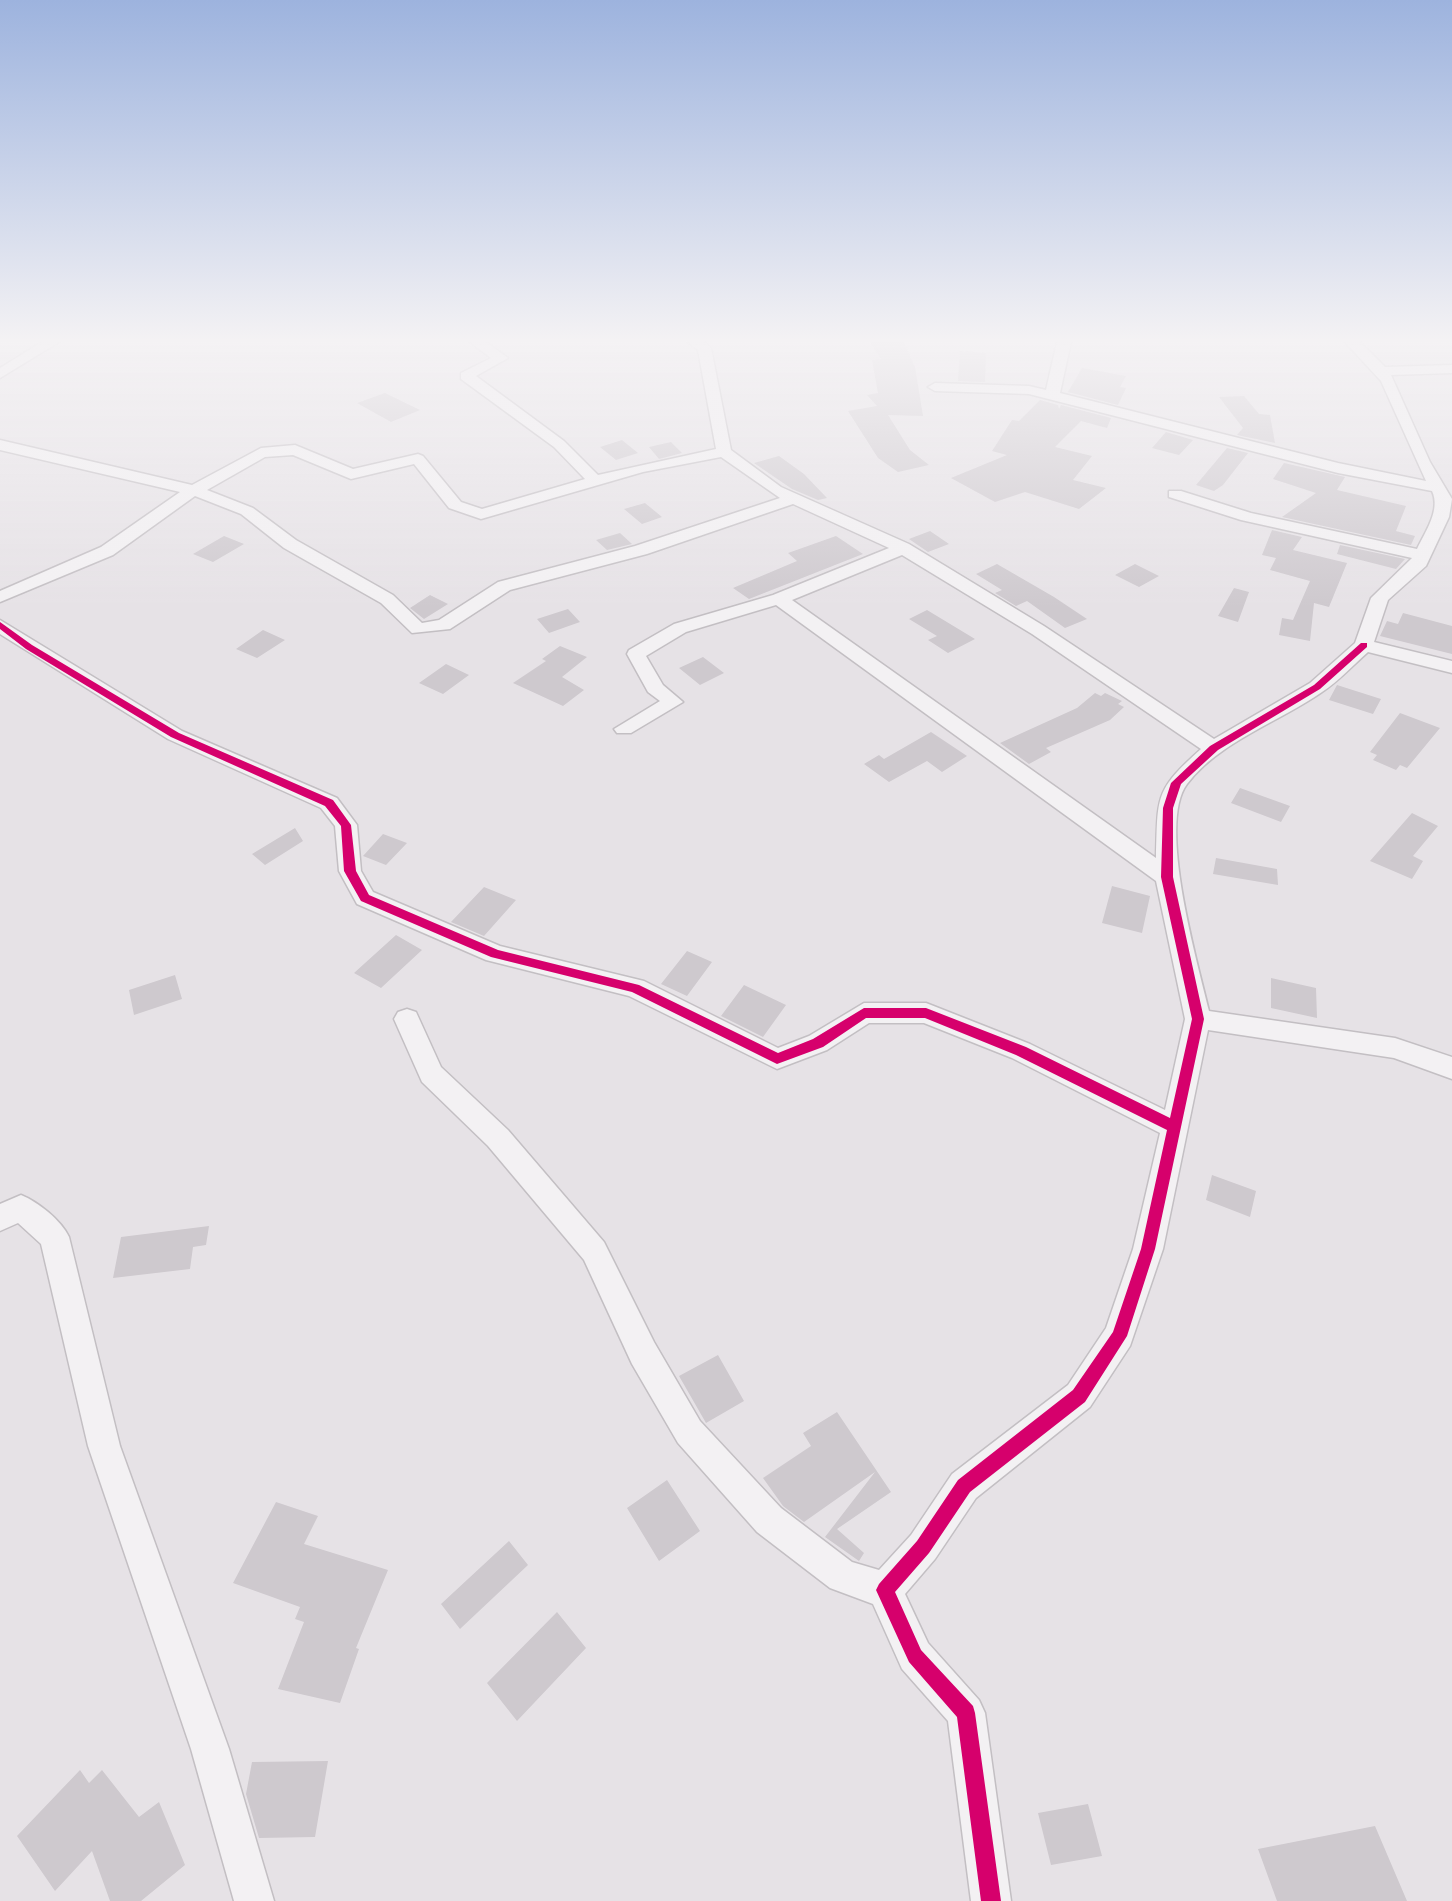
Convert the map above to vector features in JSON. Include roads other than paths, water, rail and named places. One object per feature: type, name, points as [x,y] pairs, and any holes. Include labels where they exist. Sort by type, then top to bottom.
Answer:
[{"type":"street","points":[[541,431],[559,444],[594,480]]},
{"type":"street","points":[[720,431],[724,452],[775,490],[903,548],[1038,630],[1214,748]]},
{"type":"street","points":[[1190,431],[1338,468],[1439,488]]},
{"type":"street","points":[[885,1590],[923,1547],[964,1486],[1079,1396],[1119,1336],[1148,1249],[1198,1019],[1167,877],[1168,808],[1176,783],[1214,748],[1317,687],[1364,645],[1380,598],[1404,580],[1441,517],[1444,499],[1420,459],[1410,431]]},
{"type":"street","points":[[0,445],[194,490],[247,511],[290,544],[387,599],[418,629],[444,625],[504,586],[641,550],[793,499]]},
{"type":"street","points":[[0,597],[107,551],[194,490],[261,453],[295,450],[351,474],[418,459],[455,505],[481,514],[594,480],[724,452]]},
{"type":"street","points":[[1175,494],[1247,517],[1421,555]]},
{"type":"street","points":[[624,729],[673,702],[655,688],[636,654],[680,628],[779,599],[903,548]]},
{"type":"street","points":[[779,599],[1167,877]]},
{"type":"street","points":[[0,625],[40,654],[175,735],[329,803],[346,825],[350,871],[365,898],[408,917],[495,954],[635,988],[777,1059],[818,1043],[864,1013],[926,1013],[1021,1051],[1174,1127]]},
{"type":"street","points":[[1364,645],[1452,667]]},
{"type":"street","points":[[407,1019],[431,1074],[498,1138],[594,1251],[643,1353],[689,1432],[769,1520],[842,1576],[885,1590],[915,1656],[966,1713],[991,1901]]},
{"type":"street","points":[[1198,1019],[1395,1048],[1452,1068]]},
{"type":"street","points":[[0,1218],[21,1208],[54,1237],[104,1446],[210,1749],[254,1901]]}]
